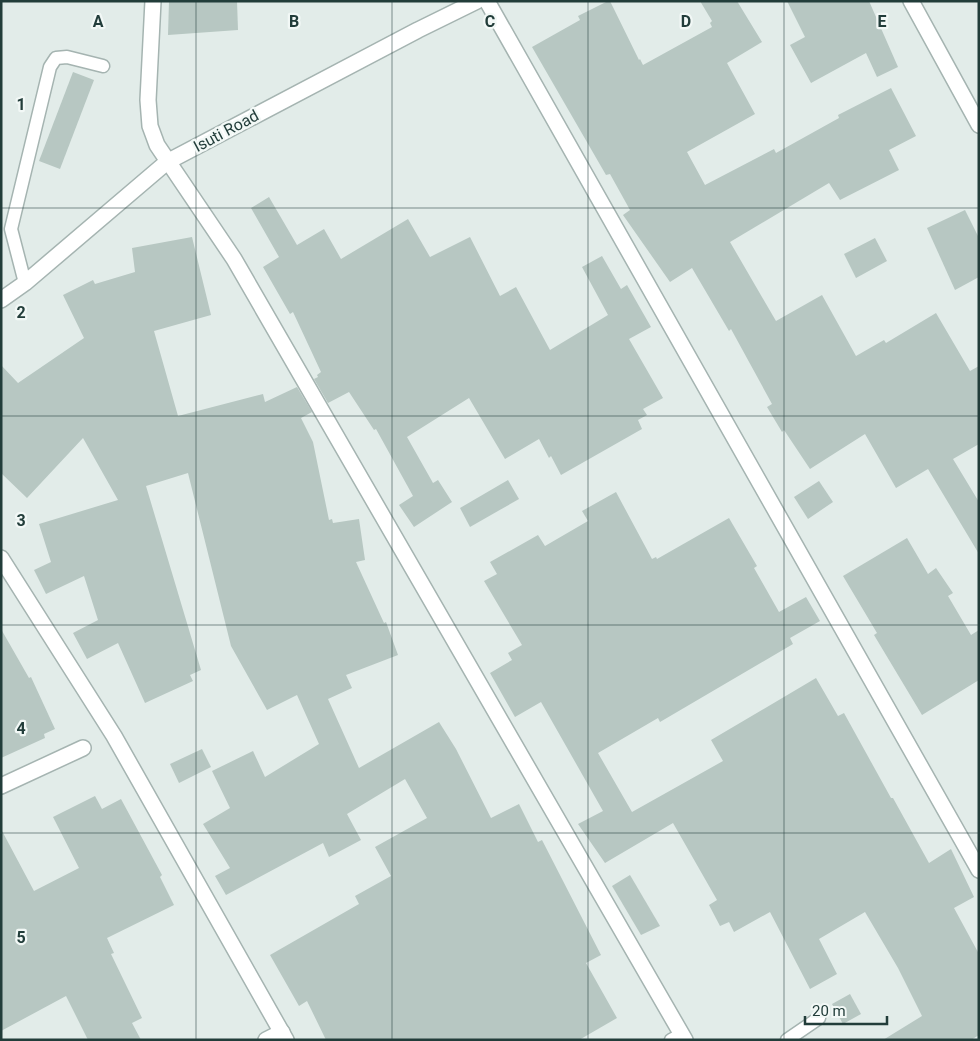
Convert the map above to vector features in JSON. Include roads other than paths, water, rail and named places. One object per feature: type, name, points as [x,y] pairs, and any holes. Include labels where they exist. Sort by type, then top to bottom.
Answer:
[{"type":"street","points":[[153,1],[148,100],[150,126],[157,145],[234,260],[679,1038]]},
{"type":"street","name":"Isuti Road","points":[[1,300],[26,283],[167,162],[477,1]]},
{"type":"street","points":[[487,1],[979,870]]},
{"type":"street","points":[[911,1],[979,125]]},
{"type":"street","points":[[1,558],[114,736],[284,1036],[266,1040]]},
{"type":"street","points":[[1,786],[83,748]]},
{"type":"lane","points":[[26,283],[12,229],[50,67],[56,58],[67,57],[103,66]]},
{"type":"lane","points":[[787,1040],[819,1018]]}]
